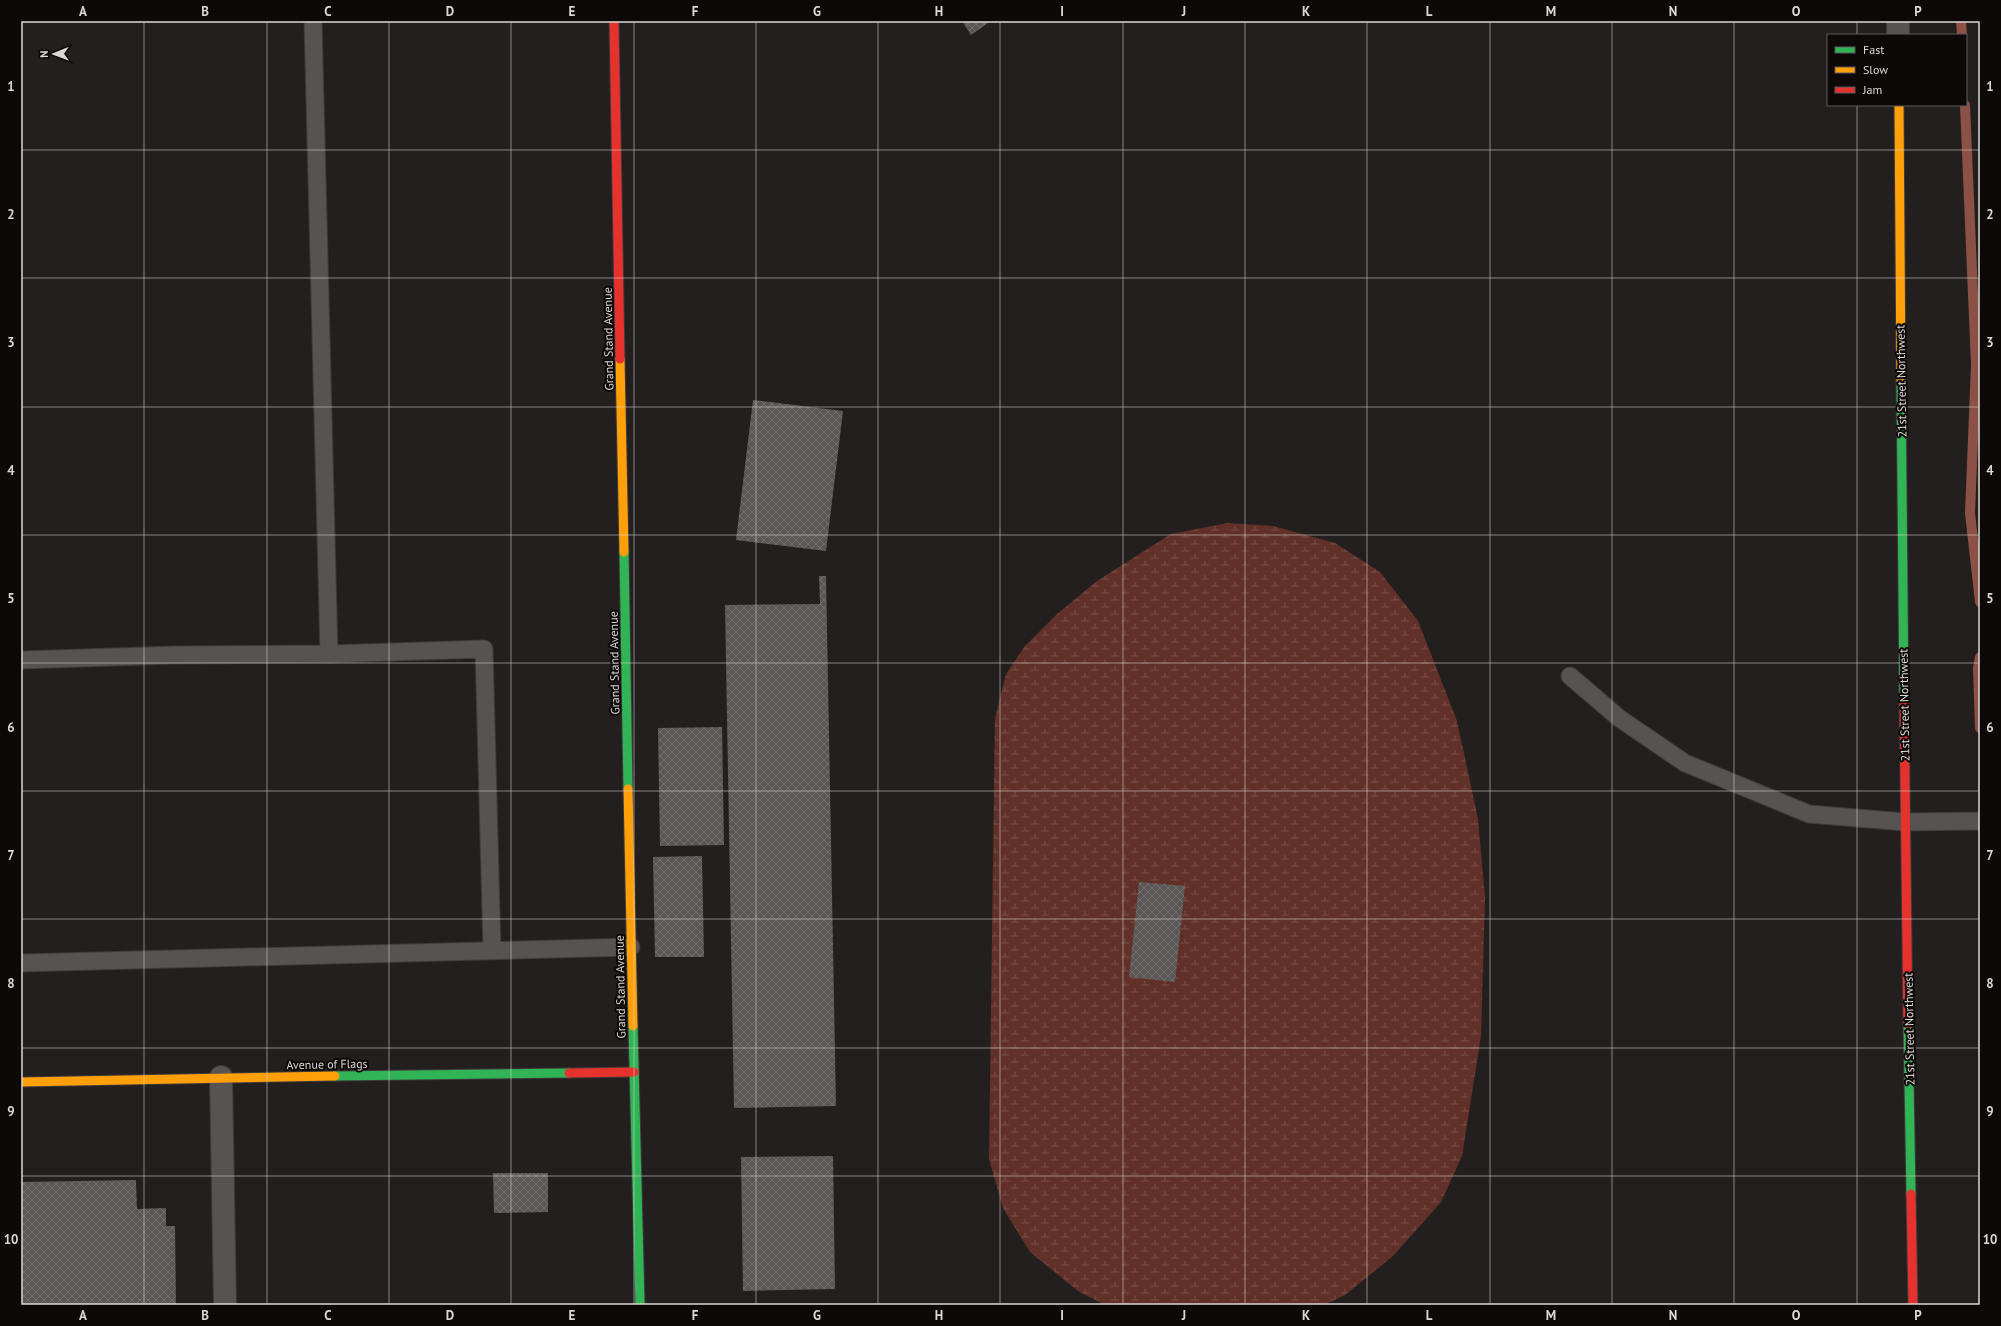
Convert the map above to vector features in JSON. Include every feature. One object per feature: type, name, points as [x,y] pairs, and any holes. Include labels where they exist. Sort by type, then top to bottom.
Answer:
[{"type":"street","name":"Grand Stand Avenue","points":[[614,21],[631,947],[640,1305]]},
{"type":"street","points":[[1898,21],[1898,34]]},
{"type":"street","name":"21st Street Northwest","points":[[1899,106],[1906,822],[1913,1305]]},
{"type":"street","name":"Avenue of Flags","points":[[21,1082],[221,1077],[634,1072]]},
{"type":"street","points":[[221,1077],[225,1305]]},
{"type":"lane","points":[[313,21],[330,654]]},
{"type":"lane","points":[[21,660],[174,655],[330,654],[484,649],[492,950]]},
{"type":"lane","points":[[1570,676],[1619,718],[1685,763],[1810,814],[1906,822],[1980,821]]},
{"type":"lane","points":[[21,963],[631,947]]},
{"type":"green space","points":[[1228,523],[1273,526],[1335,543],[1380,572],[1418,621],[1457,721],[1478,819],[1485,897],[1481,1036],[1462,1156],[1441,1202],[1393,1256],[1345,1295],[1324,1305],[1105,1305],[1078,1291],[1030,1252],[1003,1208],[989,1159],[995,718],[1006,674],[1025,646],[1056,615],[1097,581],[1171,534]]},
{"type":"building","points":[[962,21],[991,21],[971,35]]},
{"type":"building","points":[[753,400],[843,411],[826,551],[736,540]]},
{"type":"building","points":[[819,576],[826,576],[836,1106],[734,1108],[725,605],[820,604]]},
{"type":"building","points":[[722,727],[724,845],[660,846],[658,728]]},
{"type":"building","points":[[702,856],[704,957],[655,957],[653,857]]},
{"type":"building","points":[[1139,882],[1185,886],[1175,982],[1129,977]]},
{"type":"building","points":[[833,1156],[835,1289],[743,1291],[741,1157]]},
{"type":"building","points":[[493,1173],[548,1173],[548,1212],[494,1213]]},
{"type":"building","points":[[136,1180],[137,1209],[166,1208],[166,1226],[175,1226],[176,1305],[21,1305],[21,1182]]},
{"type":"waterway","points":[[1961,21],[1962,34]]},
{"type":"waterway","points":[[1965,106],[1976,365],[1970,513],[1980,602]]},
{"type":"waterway","points":[[1980,657],[1978,668],[1980,728]]},
{"type":"traffic: fast","points":[[1901,379],[1904,701]]},
{"type":"traffic: fast","points":[[624,552],[628,789]]},
{"type":"traffic: fast","points":[[1908,1024],[1911,1194]]},
{"type":"traffic: fast","points":[[633,1026],[640,1305]]},
{"type":"traffic: fast","points":[[335,1076],[569,1073]]},
{"type":"traffic: slow","points":[[1899,106],[1901,379]]},
{"type":"traffic: slow","points":[[620,359],[624,552]]},
{"type":"traffic: slow","points":[[628,789],[633,1026]]},
{"type":"traffic: slow","points":[[21,1082],[335,1076]]},
{"type":"traffic: jam","points":[[614,21],[620,359]]},
{"type":"traffic: jam","points":[[1904,701],[1908,1024]]},
{"type":"traffic: jam","points":[[569,1073],[634,1072]]},
{"type":"traffic: jam","points":[[1911,1194],[1913,1305]]}]
